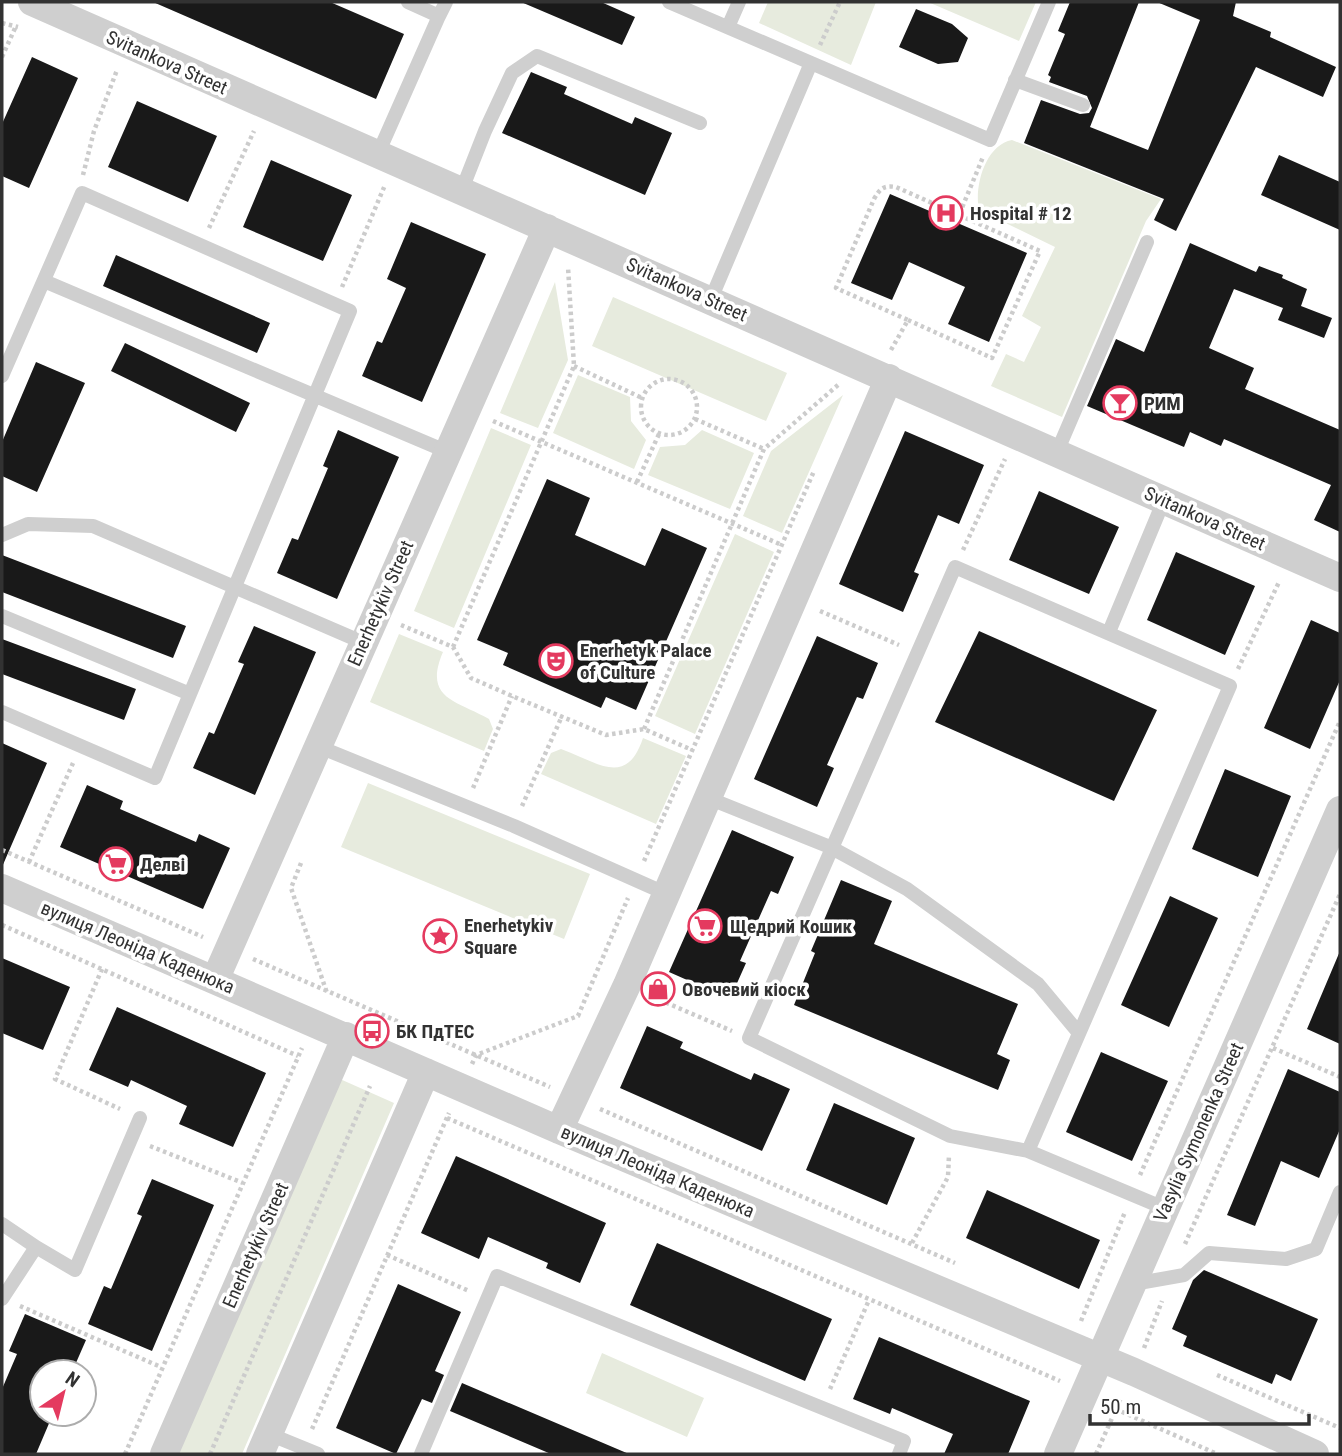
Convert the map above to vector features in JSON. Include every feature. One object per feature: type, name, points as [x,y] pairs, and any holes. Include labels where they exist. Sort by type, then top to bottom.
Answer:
[{"type":"street","name":"Svitankova Street","points":[[26,10],[557,232],[1340,578]]},
{"type":"street","name":"Enerhetykiv Street","points":[[215,980],[447,452],[557,232]]},
{"type":"street","points":[[559,1130],[667,894],[889,378]]},
{"type":"street","name":"Vasylia Symonenka Street","points":[[1058,1454],[1340,810]]},
{"type":"street","name":"вулиця Леоніда Каденюка","points":[[2,888],[559,1130],[1134,1371],[1315,1454]]},
{"type":"street","name":"Enerhetykiv Street","points":[[164,1454],[346,1036]]},
{"type":"street","points":[[264,1444],[426,1072]]},
{"type":"lane","points":[[408,2],[439,16]]},
{"type":"lane","points":[[377,156],[446,2]]},
{"type":"lane","points":[[669,2],[990,140],[1049,2]]},
{"type":"lane","points":[[728,27],[739,2]]},
{"type":"lane","points":[[461,192],[512,73],[537,56],[700,123]]},
{"type":"lane","points":[[710,299],[811,63]]},
{"type":"lane","points":[[1016,80],[1083,105]]},
{"type":"lane","points":[[2,376],[82,193],[350,311],[155,778],[2,712]]},
{"type":"lane","points":[[1056,452],[1147,243]]},
{"type":"lane","points":[[44,281],[447,452]]},
{"type":"lane","points":[[1109,632],[1164,500]]},
{"type":"lane","points":[[2,535],[28,524],[93,526],[362,642]]},
{"type":"lane","points":[[1028,1151],[1230,686],[955,566],[830,847],[749,1038],[950,1136],[1028,1151],[1164,1208]]},
{"type":"lane","points":[[2,616],[190,694]]},
{"type":"lane","points":[[317,746],[514,826],[667,894]]},
{"type":"lane","points":[[708,798],[830,847],[907,889],[1038,984],[1078,1032]]},
{"type":"lane","points":[[2,1224],[75,1270],[140,1118]]},
{"type":"lane","points":[[1132,1284],[1184,1275],[1209,1254],[1286,1259],[1316,1249],[1340,1192]]},
{"type":"lane","points":[[2,1299],[36,1247]]},
{"type":"lane","points":[[421,1454],[497,1276],[904,1441],[899,1454]]},
{"type":"lane","points":[[264,1444],[304,1448],[318,1454]]},
{"type":"path","points":[[811,63],[841,2]]},
{"type":"path","points":[[2,57],[26,10]]},
{"type":"path","points":[[82,193],[83,166],[119,68]]},
{"type":"path","points":[[202,245],[256,127]]},
{"type":"path","points":[[959,215],[990,140]]},
{"type":"path","points":[[335,304],[385,184]]},
{"type":"path","points":[[895,187],[1040,251],[992,358],[908,320],[836,288],[880,189],[895,187]]},
{"type":"path","points":[[453,647],[574,366],[557,232]]},
{"type":"path","points":[[644,729],[764,449],[862,365],[895,347],[908,320]]},
{"type":"path","points":[[574,366],[642,398]]},
{"type":"path","points":[[670,379],[679,381],[687,386],[696,400],[695,419],[683,432],[674,435],[659,434],[643,417],[642,398],[653,384],[670,379]]},
{"type":"path","points":[[487,418],[782,545]]},
{"type":"path","points":[[695,419],[764,449]]},
{"type":"path","points":[[637,482],[659,434]]},
{"type":"path","points":[[955,566],[1017,434]]},
{"type":"path","points":[[304,1448],[476,1055],[578,1016],[819,461]]},
{"type":"path","points":[[1230,686],[1292,556]]},
{"type":"path","points":[[793,600],[917,653]]},
{"type":"path","points":[[400,624],[453,647],[471,678],[512,696],[606,735],[644,729],[692,750]]},
{"type":"path","points":[[466,806],[512,696]]},
{"type":"path","points":[[514,826],[562,716]]},
{"type":"path","points":[[1082,1319],[1132,1194],[1340,721]]},
{"type":"path","points":[[29,862],[80,746]]},
{"type":"path","points":[[2,850],[960,1265]]},
{"type":"path","points":[[1096,1454],[1134,1371],[1171,1276],[1340,894]]},
{"type":"path","points":[[2,925],[298,1056]]},
{"type":"path","points":[[102,969],[55,1079],[140,1118]]},
{"type":"path","points":[[627,985],[749,1038]]},
{"type":"path","points":[[125,1454],[328,991]]},
{"type":"path","points":[[1273,1048],[1340,1077]]},
{"type":"path","points":[[210,1454],[370,1086]]},
{"type":"path","points":[[447,1118],[1085,1393],[1115,1410],[1217,1454]]},
{"type":"path","points":[[912,1243],[948,1177],[950,1136]]},
{"type":"path","points":[[131,1138],[243,1183]]},
{"type":"path","points":[[387,1255],[487,1299]]},
{"type":"path","points":[[2,1299],[161,1367]]},
{"type":"path","points":[[822,1406],[869,1300]]},
{"type":"path","points":[[1070,1314],[1158,1349]]},
{"type":"path","points":[[1206,1370],[1340,1428]]},
{"type":"shaded area","points":[[768,2],[876,2],[851,65],[759,23]]},
{"type":"shaded area","points":[[928,2],[1036,2],[1019,41]]},
{"type":"shaded area","points":[[1012,140],[1161,199],[1146,221],[1062,417],[991,386],[1006,354],[1024,362],[1041,327],[1022,316],[1055,247],[979,210],[978,190],[988,158],[1003,144]]},
{"type":"shaded area","points":[[555,282],[568,360],[538,428],[500,413]]},
{"type":"shaded area","points":[[613,297],[787,373],[766,421],[592,346]]},
{"type":"shaded area","points":[[578,375],[630,397],[631,421],[646,440],[634,469],[553,433]]},
{"type":"shaded area","points":[[843,395],[782,533],[743,516],[771,451]]},
{"type":"shaded area","points":[[491,428],[531,445],[454,628],[414,611]]},
{"type":"shaded area","points":[[702,430],[754,453],[730,509],[648,475],[660,447],[685,445]]},
{"type":"shaded area","points":[[735,534],[774,552],[695,734],[655,716]]},
{"type":"shaded area","points":[[399,634],[443,652],[437,680],[440,689],[455,702],[489,719],[493,729],[484,751],[370,702]]},
{"type":"shaded area","points":[[643,738],[686,756],[656,824],[541,774],[551,753],[561,749],[598,764],[619,767],[628,763],[636,754]]},
{"type":"shaded area","points":[[368,783],[590,874],[564,939],[341,847]]},
{"type":"shaded area","points":[[340,1079],[394,1103],[242,1454],[178,1454]]},
{"type":"shaded area","points":[[602,1353],[704,1398],[687,1437],[586,1393]]},
{"type":"building","points":[[153,2],[330,2],[404,34],[376,99]]},
{"type":"building","points":[[521,2],[601,2],[635,17],[622,45]]},
{"type":"building","points":[[1070,2],[1139,2],[1090,127],[1148,150],[1200,20],[1157,2],[1236,2],[1233,16],[1271,32],[1270,37],[1336,67],[1323,97],[1256,67],[1176,231],[1154,220],[1164,199],[1024,143],[1041,100],[1080,114],[1089,113],[1092,108],[1087,96],[1049,82],[1051,77],[1048,75],[1065,34],[1058,31]]},
{"type":"building","points":[[916,9],[952,24],[968,38],[958,62],[938,64],[899,47]]},
{"type":"building","points":[[32,57],[78,78],[29,188],[2,176],[2,124]]},
{"type":"building","points":[[531,72],[567,87],[564,94],[632,124],[635,117],[672,133],[645,195],[502,133]]},
{"type":"building","points":[[137,101],[217,136],[188,202],[108,167]]},
{"type":"building","points":[[1279,155],[1340,182],[1340,230],[1261,195]]},
{"type":"building","points":[[271,160],[352,195],[323,261],[243,227]]},
{"type":"building","points":[[890,194],[1027,253],[989,342],[948,324],[965,287],[909,262],[892,300],[851,283]]},
{"type":"building","points":[[411,222],[486,254],[422,402],[362,376],[377,341],[382,343],[406,288],[387,279]]},
{"type":"building","points":[[1190,243],[1256,272],[1259,266],[1283,275],[1282,278],[1307,289],[1301,306],[1332,318],[1324,338],[1278,320],[1283,308],[1234,289],[1209,348],[1254,368],[1245,389],[1340,430],[1340,532],[1314,520],[1331,485],[1224,439],[1221,446],[1190,432],[1184,447],[1087,406],[1116,339],[1144,352]]},
{"type":"building","points":[[116,255],[270,323],[257,353],[103,286]]},
{"type":"building","points":[[125,343],[250,403],[236,432],[111,371]]},
{"type":"building","points":[[36,362],[85,383],[37,492],[2,476],[2,442]]},
{"type":"building","points":[[338,430],[399,457],[337,599],[277,573],[292,538],[298,540],[328,468],[323,466]]},
{"type":"building","points":[[905,431],[984,465],[959,524],[938,515],[914,572],[919,574],[903,612],[839,584]]},
{"type":"building","points":[[547,479],[590,498],[575,535],[645,566],[662,528],[707,548],[636,710],[606,697],[601,708],[503,665],[508,653],[477,640]]},
{"type":"building","points":[[1039,491],[1119,527],[1089,594],[1009,560]]},
{"type":"building","points":[[1176,552],[1255,586],[1225,655],[1147,620]]},
{"type":"building","points":[[2,555],[186,626],[173,658],[2,592]]},
{"type":"building","points":[[1311,620],[1340,633],[1340,680],[1310,749],[1264,728]]},
{"type":"building","points":[[254,626],[316,652],[255,795],[193,768],[209,732],[214,734],[244,664],[238,662]]},
{"type":"building","points":[[979,631],[1157,710],[1114,801],[935,722]]},
{"type":"building","points":[[817,636],[878,663],[863,699],[857,697],[827,765],[834,768],[817,807],[754,779]]},
{"type":"building","points":[[2,639],[136,689],[124,720],[2,674]]},
{"type":"building","points":[[2,743],[47,763],[2,867]]},
{"type":"building","points":[[1225,769],[1291,796],[1258,877],[1192,849]]},
{"type":"building","points":[[87,785],[123,801],[120,809],[196,842],[199,834],[230,848],[203,909],[60,847]]},
{"type":"building","points":[[732,830],[794,857],[778,894],[771,891],[740,961],[746,963],[730,999],[669,972]]},
{"type":"building","points":[[841,880],[892,901],[874,944],[1018,1004],[997,1054],[1010,1060],[998,1090],[794,1005],[815,953],[811,951]]},
{"type":"building","points":[[1170,896],[1218,918],[1169,1027],[1121,1005]]},
{"type":"building","points":[[1340,951],[1340,1044],[1307,1029]]},
{"type":"building","points":[[2,958],[70,987],[43,1050],[2,1033]]},
{"type":"building","points":[[117,1007],[266,1073],[233,1147],[179,1124],[187,1106],[131,1080],[128,1087],[89,1070]]},
{"type":"building","points":[[647,1026],[683,1042],[680,1048],[751,1080],[754,1073],[790,1089],[762,1151],[620,1088]]},
{"type":"building","points":[[1101,1052],[1168,1081],[1132,1161],[1066,1132]]},
{"type":"building","points":[[1288,1069],[1340,1092],[1340,1129],[1319,1178],[1281,1161],[1255,1226],[1227,1215]]},
{"type":"building","points":[[834,1103],[915,1138],[887,1205],[806,1170]]},
{"type":"building","points":[[456,1156],[606,1223],[580,1283],[546,1268],[548,1263],[488,1237],[479,1259],[421,1233]]},
{"type":"building","points":[[152,1179],[214,1205],[152,1351],[88,1324],[104,1286],[111,1289],[142,1216],[137,1214]]},
{"type":"building","points":[[987,1190],[1100,1240],[1079,1289],[966,1238]]},
{"type":"building","points":[[657,1243],[832,1319],[805,1381],[630,1305]]},
{"type":"building","points":[[1204,1270],[1318,1319],[1291,1381],[1276,1374],[1272,1384],[1183,1346],[1187,1336],[1172,1329],[1193,1280]]},
{"type":"building","points":[[398,1284],[461,1312],[435,1371],[444,1375],[432,1403],[422,1399],[396,1454],[336,1428]]},
{"type":"building","points":[[25,1314],[86,1340],[78,1358],[28,1358],[28,1428],[47,1428],[36,1454],[2,1454],[2,1389],[17,1354],[9,1351]]},
{"type":"building","points":[[879,1337],[1030,1401],[1008,1454],[944,1454],[953,1434],[892,1408],[890,1414],[853,1399]]},
{"type":"building","points":[[462,1383],[629,1454],[551,1454],[450,1411]]},
{"type":"place","name":"Hospital # 12","points":[[946,213]]},
{"type":"place","name":"РИМ","points":[[1120,403]]},
{"type":"place","name":"Enerhetyk Palace of Culture","points":[[556,661]]},
{"type":"place","name":"Делві","points":[[116,864]]},
{"type":"place","name":"Щедрий Кошик","points":[[705,926]]},
{"type":"place","name":"Enerhetykiv Square","points":[[440,936]]},
{"type":"place","name":"Овочевий кіоск","points":[[658,989]]},
{"type":"place","name":"БК ПдТЕC","points":[[372,1031]]}]
